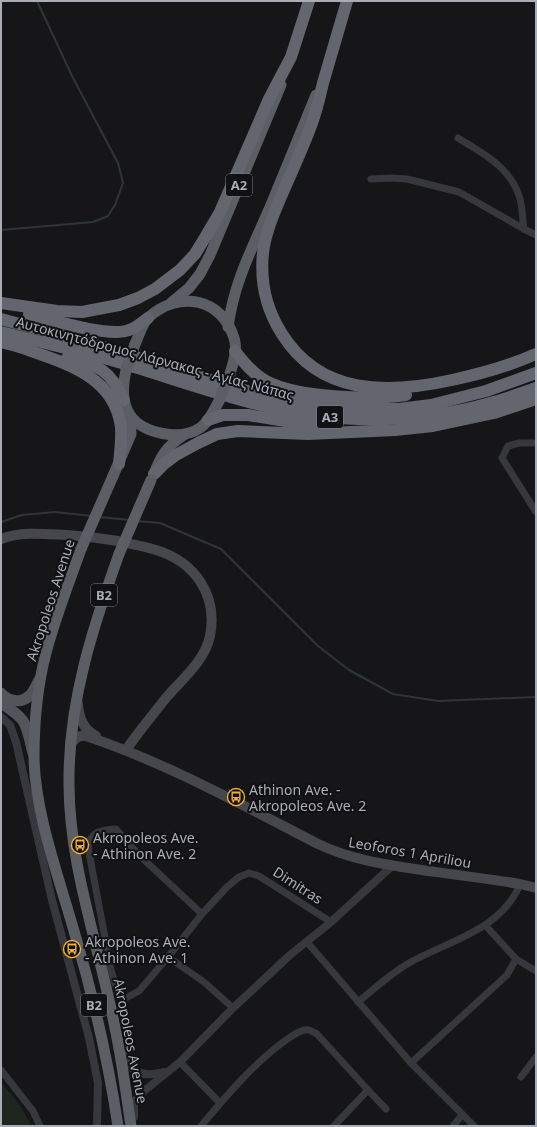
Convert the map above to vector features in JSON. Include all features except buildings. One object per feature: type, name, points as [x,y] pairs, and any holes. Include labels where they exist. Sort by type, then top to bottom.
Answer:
[{"type":"highway","name":"A2","points":[[171,303],[189,288],[200,274],[210,255],[277,97],[309,1]]},
{"type":"highway","name":"A2","points":[[228,326],[234,292],[241,272],[273,200],[329,62],[347,1]]},
{"type":"highway","points":[[1,303],[57,311],[82,312],[119,306],[154,289],[180,270],[199,248],[220,212],[270,99],[291,56]]},
{"type":"highway","points":[[329,62],[312,122],[270,224],[263,252],[262,275],[268,308],[277,327],[289,346],[303,360],[323,375],[342,382],[363,387],[388,389],[427,386],[481,374],[536,354]]},
{"type":"highway","points":[[1,307],[103,332],[118,333],[130,330],[159,309],[171,303],[194,301],[210,306],[224,318],[234,338],[235,351],[230,374],[219,401],[208,420],[200,428],[184,435],[156,432],[137,422],[130,415],[117,384],[108,374],[98,367],[84,362],[1,342]]},
{"type":"highway","points":[[124,400],[122,390],[126,370],[135,344],[148,318]]},
{"type":"highway","name":"Αυτοκινητόδρομος Λάρνακας - Αγίας Νάπας","points":[[1,319],[93,344],[264,396],[319,406],[358,409],[399,409],[431,406],[486,391],[536,374]]},
{"type":"highway","name":"Αυτοκινητόδρομος Λάρνακας - Αγίας Νάπας","points":[[1,332],[119,362],[262,406],[318,416],[358,420],[433,415],[490,404],[536,388]]},
{"type":"highway","points":[[17,346],[80,370],[98,382],[110,396],[121,427],[119,464]]},
{"type":"highway","points":[[235,351],[253,372],[266,381],[281,387],[301,392],[351,397],[387,397],[430,392],[482,382],[536,362]]},
{"type":"highway","points":[[153,477],[164,464],[176,455],[217,434],[238,431],[308,434],[395,430],[433,426],[494,413],[536,399]]},
{"type":"highway","name":"B2","points":[[119,464],[131,434],[130,415]]},
{"type":"highway","points":[[208,420],[223,415],[248,415],[290,423],[355,431]]},
{"type":"highway","name":"B2","points":[[153,477],[158,462],[165,451],[172,443],[184,435]]},
{"type":"highway","name":"Akropoleos Avenue","points":[[118,1126],[112,1089],[91,991],[44,825],[34,760],[37,703],[49,645],[81,549],[119,464]]},
{"type":"highway","name":"Akropoleos Avenue","points":[[131,1126],[116,1028],[78,866],[71,819],[68,780],[71,730],[77,692],[90,637],[119,554],[153,477]]},
{"type":"main road","points":[[1,539],[8,536],[25,533],[80,536],[131,544],[156,550],[170,556],[185,565],[195,574],[203,585],[213,617],[210,637],[204,653],[150,718],[126,750]]},
{"type":"main road","name":"B2","points":[[1,693],[12,701],[25,699],[32,693],[42,673]]},
{"type":"main road","name":"Leoforos 1 Apriliou","points":[[77,692],[78,712],[82,723],[88,731],[112,744],[199,782],[336,853],[362,861],[520,884],[536,888]]},
{"type":"main road","name":"B2","points":[[1,702],[18,714],[25,722],[34,760]]},
{"type":"main road","name":"Leoforos 1 Apriliou","points":[[70,748],[73,740],[81,735],[112,744]]},
{"type":"street","points":[[458,138],[488,157],[511,177],[519,194],[524,229]]},
{"type":"street","points":[[371,179],[407,179],[459,192],[536,235]]},
{"type":"street","points":[[536,443],[519,443],[508,446],[502,458],[536,512]]},
{"type":"street","points":[[1,717],[10,725],[16,742],[52,900],[89,1038],[98,1083],[97,1126]]},
{"type":"street","points":[[116,829],[139,855],[202,914],[168,958],[139,991],[124,999],[120,996],[111,970],[88,848],[90,838],[98,832],[116,829]]},
{"type":"street","points":[[135,1126],[134,1104],[137,1098],[180,1062],[233,1008],[290,955],[331,922],[392,866]]},
{"type":"street","name":"Dimitras","points":[[202,914],[227,887],[239,877],[249,873],[259,876],[331,922]]},
{"type":"street","points":[[358,1002],[408,964],[485,925],[507,907],[520,884]]},
{"type":"street","points":[[485,925],[516,958],[536,971]]},
{"type":"street","points":[[307,942],[410,1063],[474,1126]]},
{"type":"street","points":[[168,958],[204,982],[233,1008]]},
{"type":"street","points":[[410,1063],[507,975],[516,958]]},
{"type":"street","points":[[116,1028],[124,1056],[127,1063],[132,1068],[137,1072],[152,1075],[168,1071]]},
{"type":"street","points":[[201,1126],[220,1102],[268,1053],[298,1032],[306,1030],[310,1030],[317,1034],[386,1108]]},
{"type":"street","points":[[521,1077],[536,1057]]},
{"type":"street","points":[[180,1062],[220,1102]]},
{"type":"street","points":[[1,1070],[33,1111],[40,1126]]},
{"type":"street","points":[[334,1126],[368,1090]]},
{"type":"street","points":[[453,1126],[462,1115]]},
{"type":"shaded area","points":[[1,1083],[18,1103],[31,1126],[1,1126]]},
{"type":"waterway","points":[[1,230],[93,222],[108,216],[115,205],[123,183],[118,163],[73,78],[37,1]]},
{"type":"waterway","points":[[1,522],[22,515],[55,512],[92,516]]},
{"type":"waterway","points":[[99,517],[130,520]]},
{"type":"waterway","points":[[136,521],[160,523],[221,549],[318,646],[349,670],[393,694],[438,701],[536,697]]},
{"type":"place","name":"Athinon Ave. - Akropoleos Ave. 2","points":[[236,797]]},
{"type":"place","name":"Akropoleos Ave. - Athinon Ave. 2","points":[[80,845]]},
{"type":"place","name":"Akropoleos Ave. - Athinon Ave. 1","points":[[72,949]]}]
